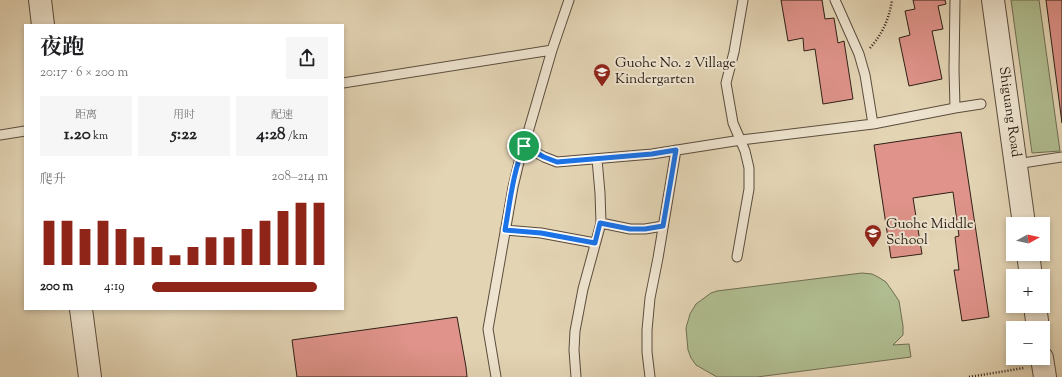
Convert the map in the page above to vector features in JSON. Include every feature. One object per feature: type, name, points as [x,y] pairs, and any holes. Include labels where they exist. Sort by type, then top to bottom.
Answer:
[{"type":"street","points":[[40,0],[44,24]]},
{"type":"street","name":"Shiguang Road","points":[[993,0],[1023,217]]},
{"type":"street","points":[[81,310],[90,377]]},
{"type":"lane","points":[[496,377],[488,329],[505,230],[518,165],[552,50],[569,0]]},
{"type":"lane","points":[[737,257],[748,189],[749,168],[745,151],[733,123],[726,83],[734,52],[743,0]]},
{"type":"lane","points":[[835,0],[860,57],[865,75],[873,124]]},
{"type":"lane","points":[[955,0],[955,108]]},
{"type":"lane","points":[[344,83],[552,50]]},
{"type":"lane","points":[[524,146],[557,162],[652,154],[741,140],[873,124],[981,104]]},
{"type":"lane","points":[[0,134],[24,131]]},
{"type":"lane","points":[[650,377],[647,352],[647,330],[650,298],[676,150]]},
{"type":"lane","points":[[1016,164],[1062,157]]},
{"type":"lane","points":[[576,377],[574,350],[575,331],[583,289],[600,223],[600,193],[597,159]]},
{"type":"lane","points":[[600,223],[630,229],[645,229],[663,226]]},
{"type":"lane","points":[[505,230],[541,233],[595,243]]},
{"type":"path","points":[[860,57],[871,47],[882,32],[890,12],[892,0]]},
{"type":"path","points":[[969,377],[1044,367]]},
{"type":"green space","points":[[1011,0],[1039,0],[1060,151],[1032,153]]},
{"type":"green space","points":[[862,273],[872,274],[886,282],[899,301],[903,335],[893,345],[909,344],[911,357],[757,377],[717,377],[696,365],[691,358],[688,350],[686,328],[690,314],[696,304],[711,293]]},
{"type":"building","points":[[781,0],[822,0],[825,19],[834,18],[838,43],[844,41],[853,99],[823,104],[815,49],[804,51],[803,38],[788,41]]},
{"type":"building","points":[[913,0],[945,0],[946,4],[938,6],[943,29],[932,31],[942,79],[909,86],[899,38],[910,35],[905,11],[915,9]]},
{"type":"building","points":[[1046,0],[1062,0],[1062,123]]},
{"type":"building","points":[[961,132],[989,317],[962,321],[954,270],[959,270],[955,237],[959,236],[953,192],[913,198],[922,254],[891,258],[874,145]]},
{"type":"building","points":[[457,317],[467,377],[297,377],[292,340]]},
{"type":"place","name":"Guohe No. 2 Village Kindergarten","points":[[602,87]]},
{"type":"place","name":"Guohe Middle School","points":[[873,248]]},
{"type":"route","points":[[524,146],[557,162],[652,154],[676,150],[663,226],[645,229],[630,229],[600,223],[595,243],[541,233],[505,230],[513,187],[524,146]]}]
